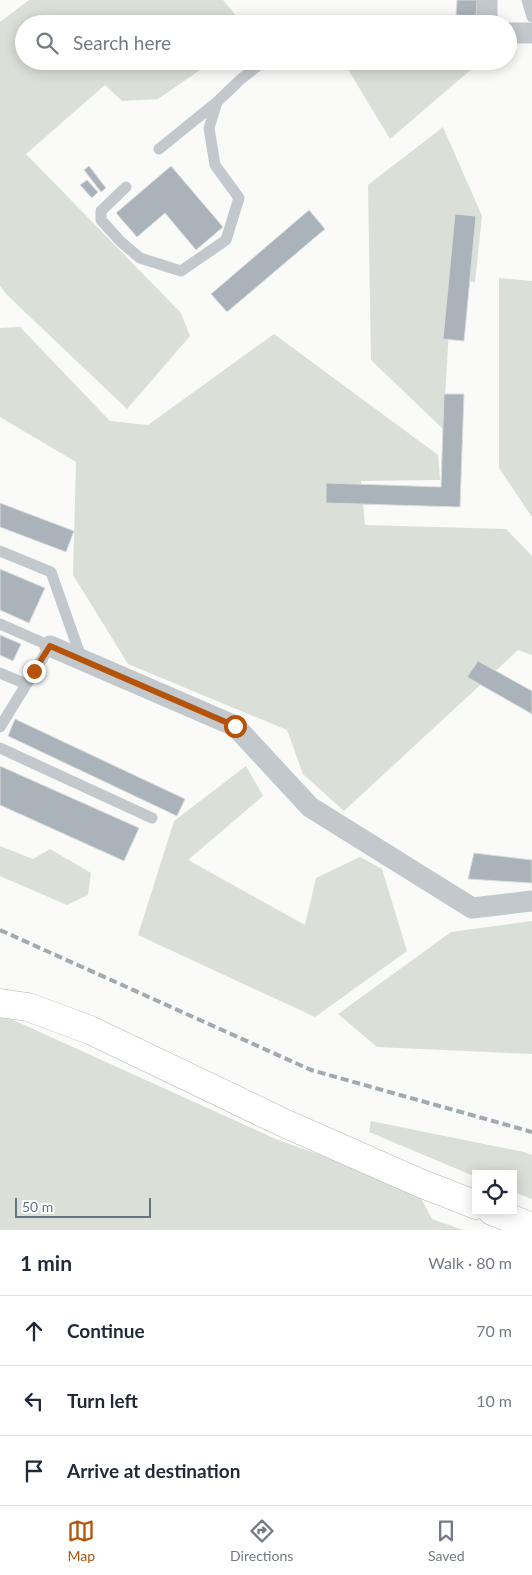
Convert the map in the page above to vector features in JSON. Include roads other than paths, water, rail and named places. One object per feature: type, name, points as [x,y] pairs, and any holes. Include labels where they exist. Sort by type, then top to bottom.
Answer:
[{"type":"main road","points":[[0,1003],[28,1007],[90,1030],[284,1123],[420,1183],[472,1203]]},
{"type":"main road","points":[[502,1215],[532,1227]]},
{"type":"street","points":[[487,0],[487,15]]},
{"type":"street","points":[[517,33],[532,33]]},
{"type":"street","points":[[50,646],[235,726],[310,807],[472,908],[532,902]]},
{"type":"lane","points":[[527,0],[532,18]]},
{"type":"lane","points":[[159,149],[253,70]]},
{"type":"lane","points":[[126,187],[101,211],[101,220],[121,242],[140,258],[181,271],[226,240],[239,198],[215,165],[209,128],[217,102]]},
{"type":"lane","points":[[0,551],[51,572],[82,660]]},
{"type":"lane","points":[[0,624],[50,646],[0,727]]},
{"type":"lane","points":[[0,673],[26,684]]},
{"type":"lane","points":[[0,748],[152,818]]},
{"type":"railway","points":[[0,930],[311,1070],[532,1132]]}]
